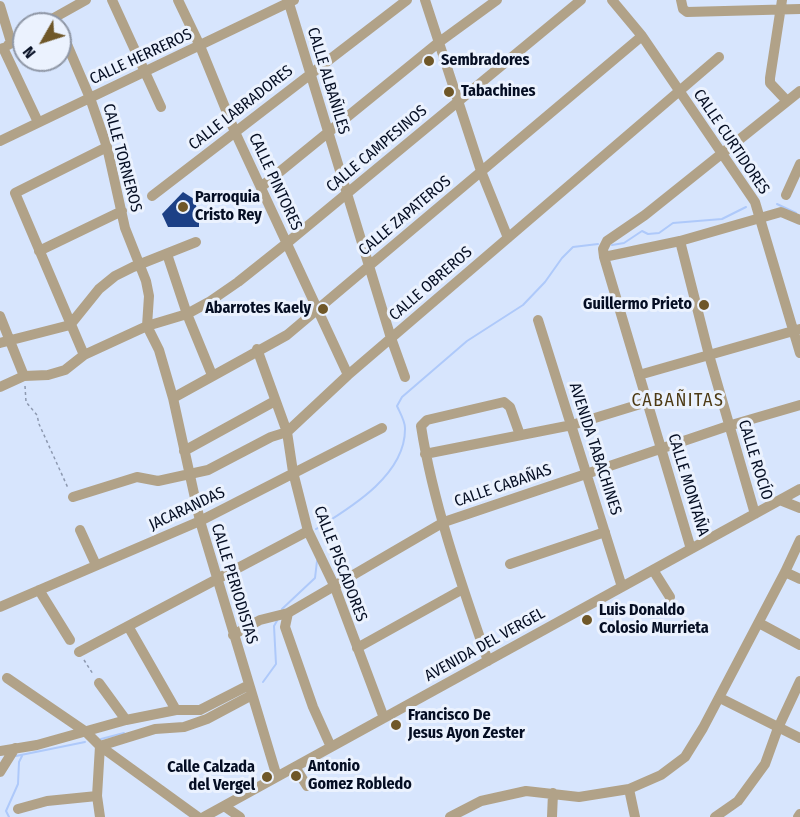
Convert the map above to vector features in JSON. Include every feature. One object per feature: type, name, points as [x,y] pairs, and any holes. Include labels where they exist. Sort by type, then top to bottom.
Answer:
[{"type":"street","points":[[112,0],[161,107]]},
{"type":"street","name":"CALLE PINTORES","points":[[178,0],[200,46],[235,132],[348,375]]},
{"type":"street","name":"CALLE LABRADORES","points":[[152,196],[406,0]]},
{"type":"street","points":[[425,0],[481,171],[508,238]]},
{"type":"street","points":[[261,187],[438,43],[497,0]]},
{"type":"street","name":"CALLE CAMPESINOS","points":[[0,387],[24,376],[48,375],[65,370],[84,355],[147,326],[187,314],[209,302],[287,243],[581,0]]},
{"type":"street","name":"CALLE CURTIDORES","points":[[612,0],[642,36],[755,202],[797,330],[800,354]]},
{"type":"street","name":"CALLE HERREROS","points":[[0,141],[290,1]]},
{"type":"street","name":"CALLE ALBAÑILES","points":[[290,1],[310,74],[391,338],[405,376]]},
{"type":"street","points":[[682,4],[687,12],[781,5],[800,9]]},
{"type":"street","points":[[781,5],[770,83],[787,101]]},
{"type":"street","points":[[0,6],[4,47],[38,122]]},
{"type":"street","name":"CALLE ZAPATEROS","points":[[173,398],[286,334],[642,36]]},
{"type":"street","name":"CALLE TORNEROS","points":[[72,56],[107,147],[125,228],[146,281],[149,296],[147,326]]},
{"type":"street","name":"CALLE OBREROS","points":[[72,497],[137,477],[158,481],[208,470],[271,437],[287,432],[348,375],[719,57]]},
{"type":"street","points":[[800,90],[645,215],[607,241],[603,249],[604,257],[680,241],[781,212],[800,220]]},
{"type":"street","points":[[84,355],[15,193],[107,147]]},
{"type":"street","points":[[786,195],[800,164]]},
{"type":"street","points":[[39,251],[122,211]]},
{"type":"street","name":"CALLE ROCÍO","points":[[680,241],[709,355],[755,514]]},
{"type":"street","points":[[5,341],[70,325],[99,289],[116,276],[139,264],[196,242]]},
{"type":"street","points":[[167,254],[187,314],[212,375]]},
{"type":"street","name":"CALLE MONTAÑA","points":[[604,257],[691,549]]},
{"type":"street","points":[[0,316],[5,341],[24,376]]},
{"type":"street","name":"AVENIDA TABACHINES","points":[[538,320],[622,587]]},
{"type":"street","name":"CALLE PERIODISTAS","points":[[147,326],[159,350],[173,398],[200,521],[232,635],[277,777]]},
{"type":"street","points":[[639,375],[797,330]]},
{"type":"street","name":"CALLE PISCADORES","points":[[257,349],[287,432],[293,472],[308,531],[334,585],[384,718]]},
{"type":"street","points":[[184,451],[275,401]]},
{"type":"street","points":[[488,661],[463,589],[425,454],[421,426],[422,422],[504,402],[510,407],[520,435]]},
{"type":"street","points":[[425,454],[572,425],[647,402]]},
{"type":"street","name":"CALLE CABAÑAS","points":[[232,635],[260,621],[288,613],[444,522],[661,448],[800,405]]},
{"type":"street","name":"JACARANDAS","points":[[0,606],[200,521],[382,428]]},
{"type":"street","name":"AVENIDA DEL VERGEL","points":[[204,817],[800,489]]},
{"type":"street","points":[[780,500],[800,508]]},
{"type":"street","points":[[80,530],[96,565]]},
{"type":"street","points":[[79,652],[308,531]]},
{"type":"street","points":[[510,564],[605,532]]},
{"type":"street","points":[[450,817],[481,801],[526,791],[579,797],[629,789],[661,774],[685,757],[720,698],[800,540]]},
{"type":"street","points":[[653,570],[670,597]]},
{"type":"street","points":[[785,572],[800,579]]},
{"type":"street","points":[[357,648],[463,589]]},
{"type":"street","points":[[39,590],[70,640]]},
{"type":"street","points":[[288,613],[285,627],[313,707],[331,747]]},
{"type":"street","points":[[759,623],[800,645]]},
{"type":"street","points":[[128,626],[176,710]]},
{"type":"street","points":[[7,678],[86,732],[100,746],[198,817]]},
{"type":"street","points":[[715,817],[738,801],[765,764],[778,728],[800,681]]},
{"type":"street","points":[[99,683],[126,720]]},
{"type":"street","points":[[0,751],[37,745],[126,720],[176,710],[200,710],[251,690]]},
{"type":"street","points":[[100,746],[154,729],[184,727],[207,719],[251,690]]},
{"type":"street","points":[[720,698],[800,738]]},
{"type":"street","points":[[100,746],[97,796],[100,817]]},
{"type":"street","points":[[0,772],[15,748]]},
{"type":"street","points":[[295,767],[307,786]]},
{"type":"street","points":[[629,789],[636,817]]},
{"type":"street","points":[[552,817],[553,793]]},
{"type":"street","points":[[18,809],[47,801],[97,796]]},
{"type":"street","points":[[224,806],[240,817]]},
{"type":"path","points":[[24,376],[26,402],[37,415],[72,497]]},
{"type":"path","points":[[79,652],[99,683]]},
{"type":"building","name":"Parroquia Cristo Rey","points":[[183,192],[194,199],[199,215],[199,227],[168,227],[162,214]]},
{"type":"waterway","points":[[777,204],[796,213]]},
{"type":"waterway","points":[[612,245],[624,243],[642,231],[648,234],[659,233],[673,223],[722,219],[746,207]]},
{"type":"waterway","points":[[316,529],[374,488],[396,461],[403,445],[405,428],[397,406],[402,397],[467,341],[523,305],[573,247],[598,244]]},
{"type":"waterway","points":[[282,609],[315,578],[317,561]]},
{"type":"waterway","points":[[263,682],[276,664],[274,626],[278,619]]},
{"type":"waterway","points":[[101,739],[124,733]]},
{"type":"waterway","points":[[16,756],[85,742]]},
{"type":"waterway","points":[[9,817],[6,811],[18,784],[19,762],[22,756]]},
{"type":"place","name":"Sembradores","points":[[429,61]]},
{"type":"place","name":"Tabachines","points":[[449,92]]},
{"type":"place","name":"Parroquia Cristo Rey","points":[[183,207]]},
{"type":"place","name":"Guillermo Prieto","points":[[704,305]]},
{"type":"place","name":"Abarrotes Kaely","points":[[323,309]]},
{"type":"place","name":"Luis Donaldo Colosio Murrieta","points":[[587,620]]},
{"type":"place","name":"Francisco De Jesus Ayon Zester","points":[[396,725]]},
{"type":"place","name":"Antonio Gomez Robledo","points":[[296,776]]},
{"type":"place","name":"Calle Calzada del Vergel","points":[[267,777]]},
{"type":"district","name":"CABAÑITAS","points":[[678,401]]}]
